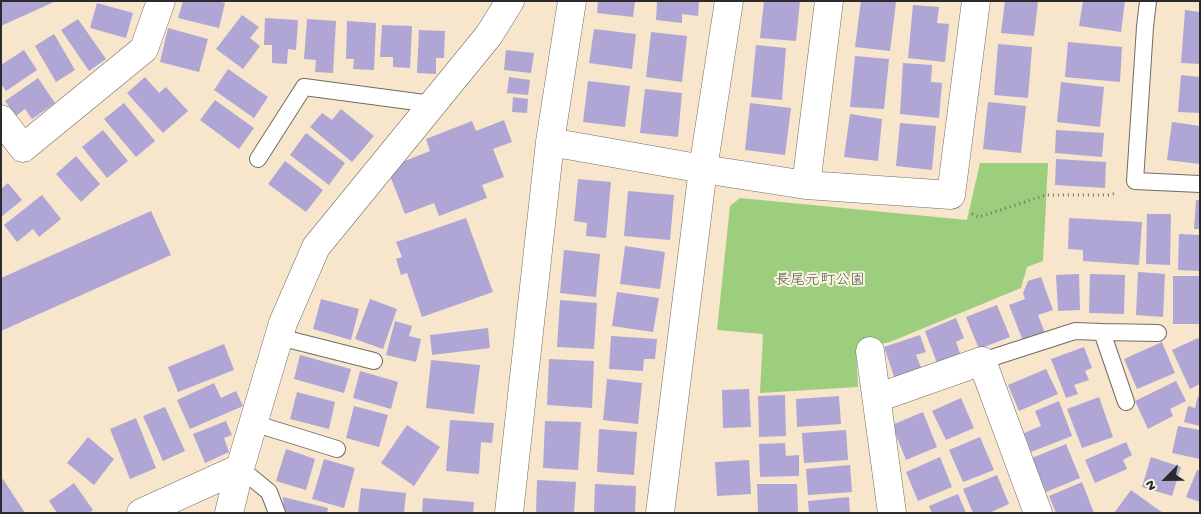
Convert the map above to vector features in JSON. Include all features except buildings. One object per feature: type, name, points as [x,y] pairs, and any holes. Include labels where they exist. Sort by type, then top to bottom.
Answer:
[{"type":"street","points":[[1,119],[23,148],[144,49],[161,1]]},
{"type":"street","points":[[229,513],[240,468],[283,323],[316,248],[489,35],[510,1]]},
{"type":"street","points":[[509,513],[550,142],[572,1]]},
{"type":"street","points":[[660,513],[703,169],[729,1]]},
{"type":"street","points":[[806,185],[829,1]]},
{"type":"street","points":[[550,142],[806,185],[951,194],[976,1]]},
{"type":"street","points":[[870,351],[892,513]]},
{"type":"street","points":[[877,398],[982,361],[1038,513]]},
{"type":"street","points":[[141,513],[240,468]]},
{"type":"lane","points":[[1148,1],[1135,181],[1200,184]]},
{"type":"lane","points":[[258,159],[304,87],[432,104]]},
{"type":"lane","points":[[982,361],[1075,331],[1158,333]]},
{"type":"lane","points":[[1102,332],[1126,402]]},
{"type":"lane","points":[[279,337],[374,361]]},
{"type":"lane","points":[[253,423],[337,449]]},
{"type":"lane","points":[[240,468],[269,492],[277,513]]},
{"type":"path","points":[[951,194],[969,213],[979,217],[1046,195],[1108,196],[1130,189],[1135,181]]},
{"type":"green space","name":"長尾元町公園","points":[[980,163],[1048,163],[1043,261],[1027,267],[1021,288],[890,342],[856,349],[858,387],[760,393],[763,334],[717,330],[730,206],[740,198],[967,220]]}]
